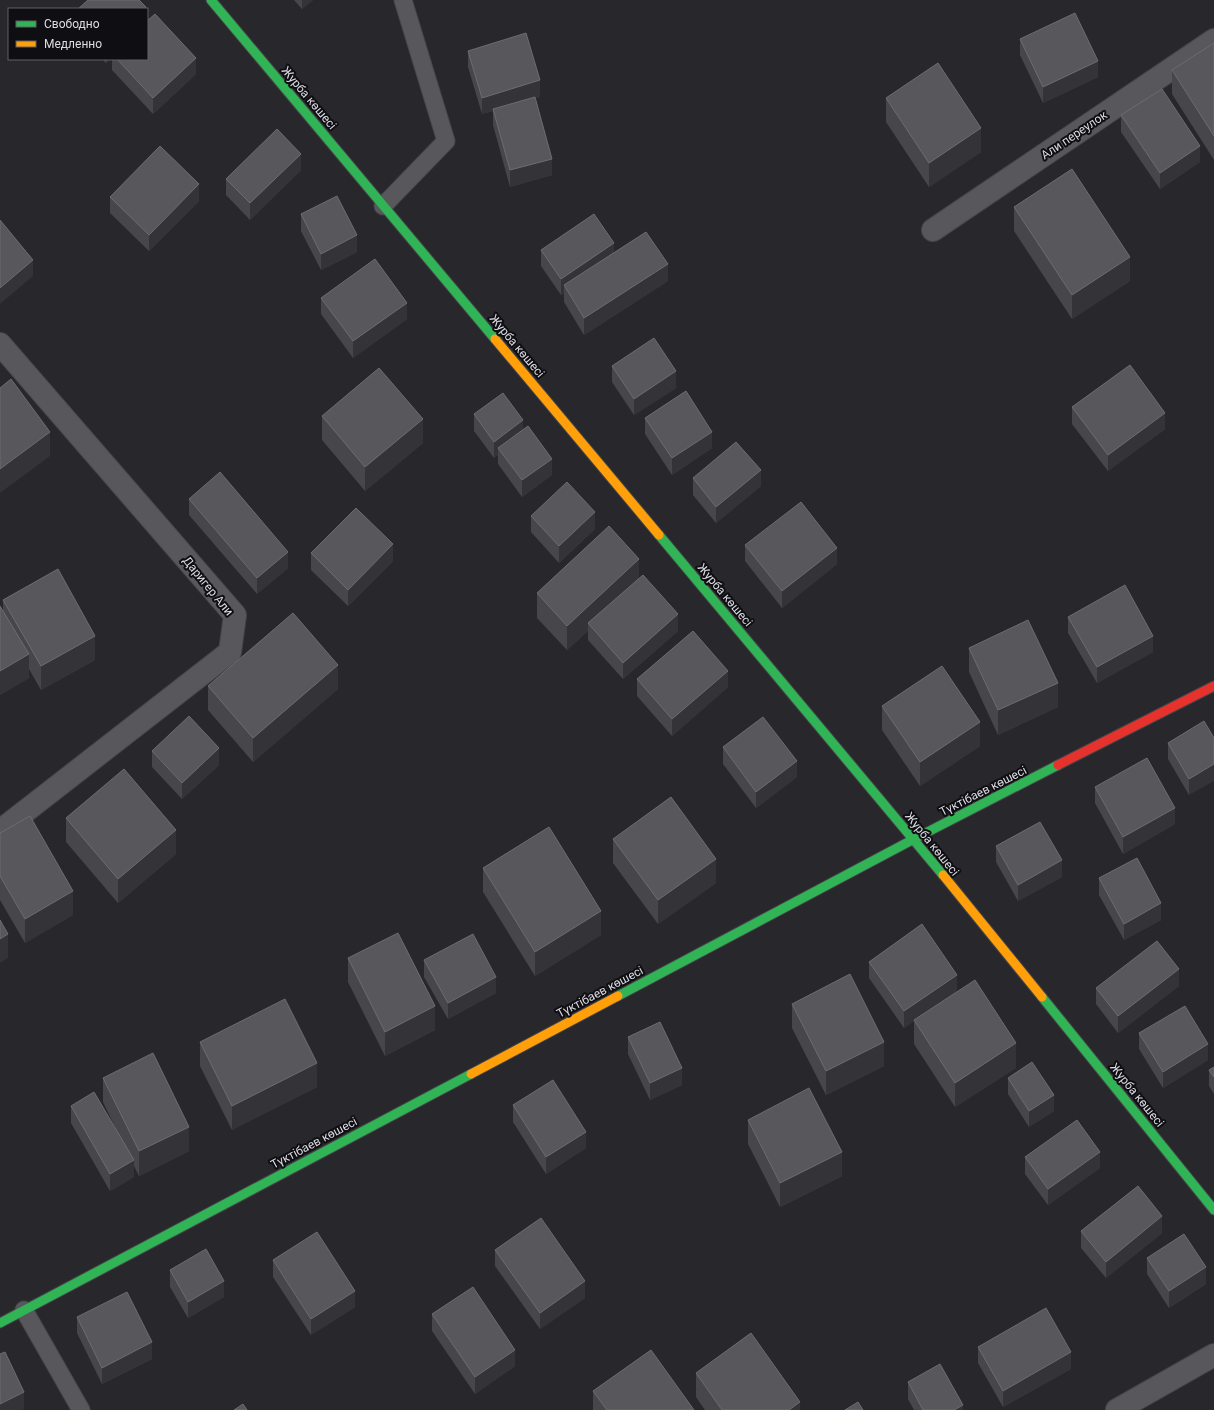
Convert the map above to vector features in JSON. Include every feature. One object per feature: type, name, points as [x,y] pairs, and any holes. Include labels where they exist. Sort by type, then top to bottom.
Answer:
[{"type":"street","name":"Журба көшесі","points":[[211,0],[914,840],[1214,1210]]},
{"type":"street","name":"Али переулок","points":[[933,230],[1214,40]]},
{"type":"street","name":"Даригер Али","points":[[0,344],[235,615],[230,652],[0,831]]},
{"type":"street","name":"Түктібаев көшесі","points":[[0,1323],[914,840],[1214,686]]},
{"type":"street","points":[[1117,1410],[1214,1355]]},
{"type":"lane","points":[[383,206],[446,141],[403,0]]},
{"type":"lane","points":[[24,1310],[81,1410]]},
{"type":"building","points":[[88,0],[139,0],[146,7],[145,8],[79,8]]},
{"type":"building","points":[[1075,13],[1098,61],[1043,87],[1020,39]]},
{"type":"building","points":[[155,14],[196,58],[153,98],[118,60],[148,60],[148,20]]},
{"type":"building","points":[[526,33],[540,80],[482,98],[468,51]]},
{"type":"building","points":[[1214,43],[1214,136],[1172,70]]},
{"type":"building","points":[[938,63],[981,128],[929,163],[886,98]]},
{"type":"building","points":[[1162,89],[1200,146],[1160,173],[1121,115]]},
{"type":"building","points":[[535,97],[552,159],[510,170],[493,109]]},
{"type":"building","points":[[277,129],[301,154],[250,203],[226,179]]},
{"type":"building","points":[[160,146],[199,184],[149,235],[110,197]]},
{"type":"building","points":[[1072,169],[1130,257],[1072,295],[1014,207]]},
{"type":"building","points":[[337,196],[357,235],[321,254],[301,214]]},
{"type":"building","points":[[594,214],[614,243],[561,279],[541,250]]},
{"type":"building","points":[[0,220],[33,260],[0,288]]},
{"type":"building","points":[[646,232],[668,264],[584,318],[564,285]]},
{"type":"building","points":[[375,259],[407,303],[353,341],[321,298]]},
{"type":"building","points":[[654,338],[676,371],[634,399],[612,366]]},
{"type":"building","points":[[1130,365],[1165,413],[1108,455],[1072,407]]},
{"type":"building","points":[[379,368],[423,419],[365,467],[322,416]]},
{"type":"building","points":[[11,379],[50,432],[0,469],[0,388]]},
{"type":"building","points":[[686,391],[712,432],[672,458],[645,418]]},
{"type":"building","points":[[503,393],[523,420],[494,442],[474,414]]},
{"type":"building","points":[[528,426],[552,459],[522,480],[498,448]]},
{"type":"building","points":[[736,442],[761,470],[716,507],[693,478]]},
{"type":"building","points":[[220,472],[288,552],[257,578],[189,499]]},
{"type":"building","points":[[567,482],[595,512],[559,546],[531,516]]},
{"type":"building","points":[[801,502],[837,548],[782,591],[745,545]]},
{"type":"building","points":[[356,508],[393,544],[348,590],[311,553]]},
{"type":"building","points":[[609,526],[639,559],[567,626],[537,593]]},
{"type":"building","points":[[58,569],[95,636],[41,666],[3,600]]},
{"type":"building","points":[[643,575],[678,614],[623,663],[588,623]]},
{"type":"building","points":[[1125,585],[1153,636],[1097,667],[1068,617]]},
{"type":"building","points":[[0,606],[29,654],[0,671]]},
{"type":"building","points":[[293,613],[338,665],[253,738],[208,686]]},
{"type":"building","points":[[1028,620],[1058,683],[998,710],[969,648]]},
{"type":"building","points":[[693,631],[728,671],[672,719],[637,679]]},
{"type":"building","points":[[942,666],[980,722],[920,762],[882,706]]},
{"type":"building","points":[[189,716],[219,748],[182,783],[152,751]]},
{"type":"building","points":[[763,717],[797,761],[756,792],[723,747]]},
{"type":"building","points":[[1204,721],[1214,738],[1214,764],[1189,779],[1168,743]]},
{"type":"building","points":[[1147,758],[1175,808],[1123,837],[1095,787]]},
{"type":"building","points":[[124,769],[176,830],[118,879],[66,818]]},
{"type":"building","points":[[671,797],[716,859],[658,900],[613,839]]},
{"type":"building","points":[[30,816],[73,891],[25,919],[0,876],[0,833]]},
{"type":"building","points":[[1040,822],[1062,860],[1018,885],[996,846]]},
{"type":"building","points":[[549,827],[601,911],[535,952],[483,868]]},
{"type":"building","points":[[1137,858],[1161,903],[1124,924],[1099,878]]},
{"type":"building","points":[[0,920],[8,934],[0,939]]},
{"type":"building","points":[[922,924],[957,975],[904,1011],[869,962]]},
{"type":"building","points":[[398,933],[435,1006],[385,1032],[348,958]]},
{"type":"building","points":[[473,934],[496,977],[448,1003],[424,960]]},
{"type":"building","points":[[1157,941],[1179,969],[1118,1016],[1096,988]]},
{"type":"building","points":[[850,974],[884,1042],[826,1071],[792,1004]]},
{"type":"building","points":[[975,980],[1016,1043],[955,1083],[914,1020]]},
{"type":"building","points":[[285,999],[317,1063],[232,1106],[200,1042]]},
{"type":"building","points":[[1185,1006],[1208,1044],[1163,1072],[1139,1033]]},
{"type":"building","points":[[660,1022],[682,1068],[650,1083],[628,1037]]},
{"type":"building","points":[[153,1053],[189,1127],[139,1151],[103,1078]]},
{"type":"building","points":[[1032,1062],[1054,1095],[1029,1111],[1008,1078]]},
{"type":"building","points":[[1214,1067],[1214,1077],[1209,1070]]},
{"type":"building","points":[[553,1080],[586,1132],[546,1157],[513,1105]]},
{"type":"building","points":[[809,1088],[842,1152],[780,1183],[748,1120]]},
{"type":"building","points":[[94,1092],[134,1160],[110,1174],[71,1106]]},
{"type":"building","points":[[1077,1120],[1100,1152],[1048,1189],[1025,1157]]},
{"type":"building","points":[[1138,1186],[1162,1216],[1106,1262],[1081,1231]]},
{"type":"building","points":[[541,1218],[585,1281],[540,1313],[495,1250]]},
{"type":"building","points":[[317,1232],[355,1291],[311,1319],[273,1260]]},
{"type":"building","points":[[1184,1234],[1206,1267],[1169,1291],[1147,1258]]},
{"type":"building","points":[[206,1249],[224,1281],[188,1302],[170,1270]]},
{"type":"building","points":[[473,1287],[515,1350],[475,1377],[432,1314]]},
{"type":"building","points":[[127,1292],[152,1342],[102,1368],[77,1317]]},
{"type":"building","points":[[1046,1308],[1071,1352],[1003,1391],[978,1347]]},
{"type":"building","points":[[751,1333],[800,1402],[789,1410],[722,1410],[696,1373]]},
{"type":"building","points":[[651,1350],[694,1410],[607,1410],[593,1391]]},
{"type":"building","points":[[5,1352],[24,1392],[0,1404],[0,1354]]},
{"type":"building","points":[[940,1364],[963,1405],[954,1410],[923,1410],[908,1382]]},
{"type":"building","points":[[858,1402],[863,1410],[845,1410]]},
{"type":"building","points":[[243,1404],[247,1410],[234,1410]]},
{"type":"traffic: fast","points":[[211,0],[495,339]]},
{"type":"traffic: fast","points":[[659,535],[943,875]]},
{"type":"traffic: fast","points":[[618,996],[914,839],[1058,765]]},
{"type":"traffic: fast","points":[[1042,997],[1214,1210]]},
{"type":"traffic: fast","points":[[0,1323],[471,1074]]},
{"type":"traffic: slow","points":[[495,339],[659,535]]},
{"type":"traffic: slow","points":[[943,875],[1042,997]]},
{"type":"traffic: slow","points":[[471,1074],[618,996]]},
{"type":"traffic: jam","points":[[1058,765],[1214,686]]}]
